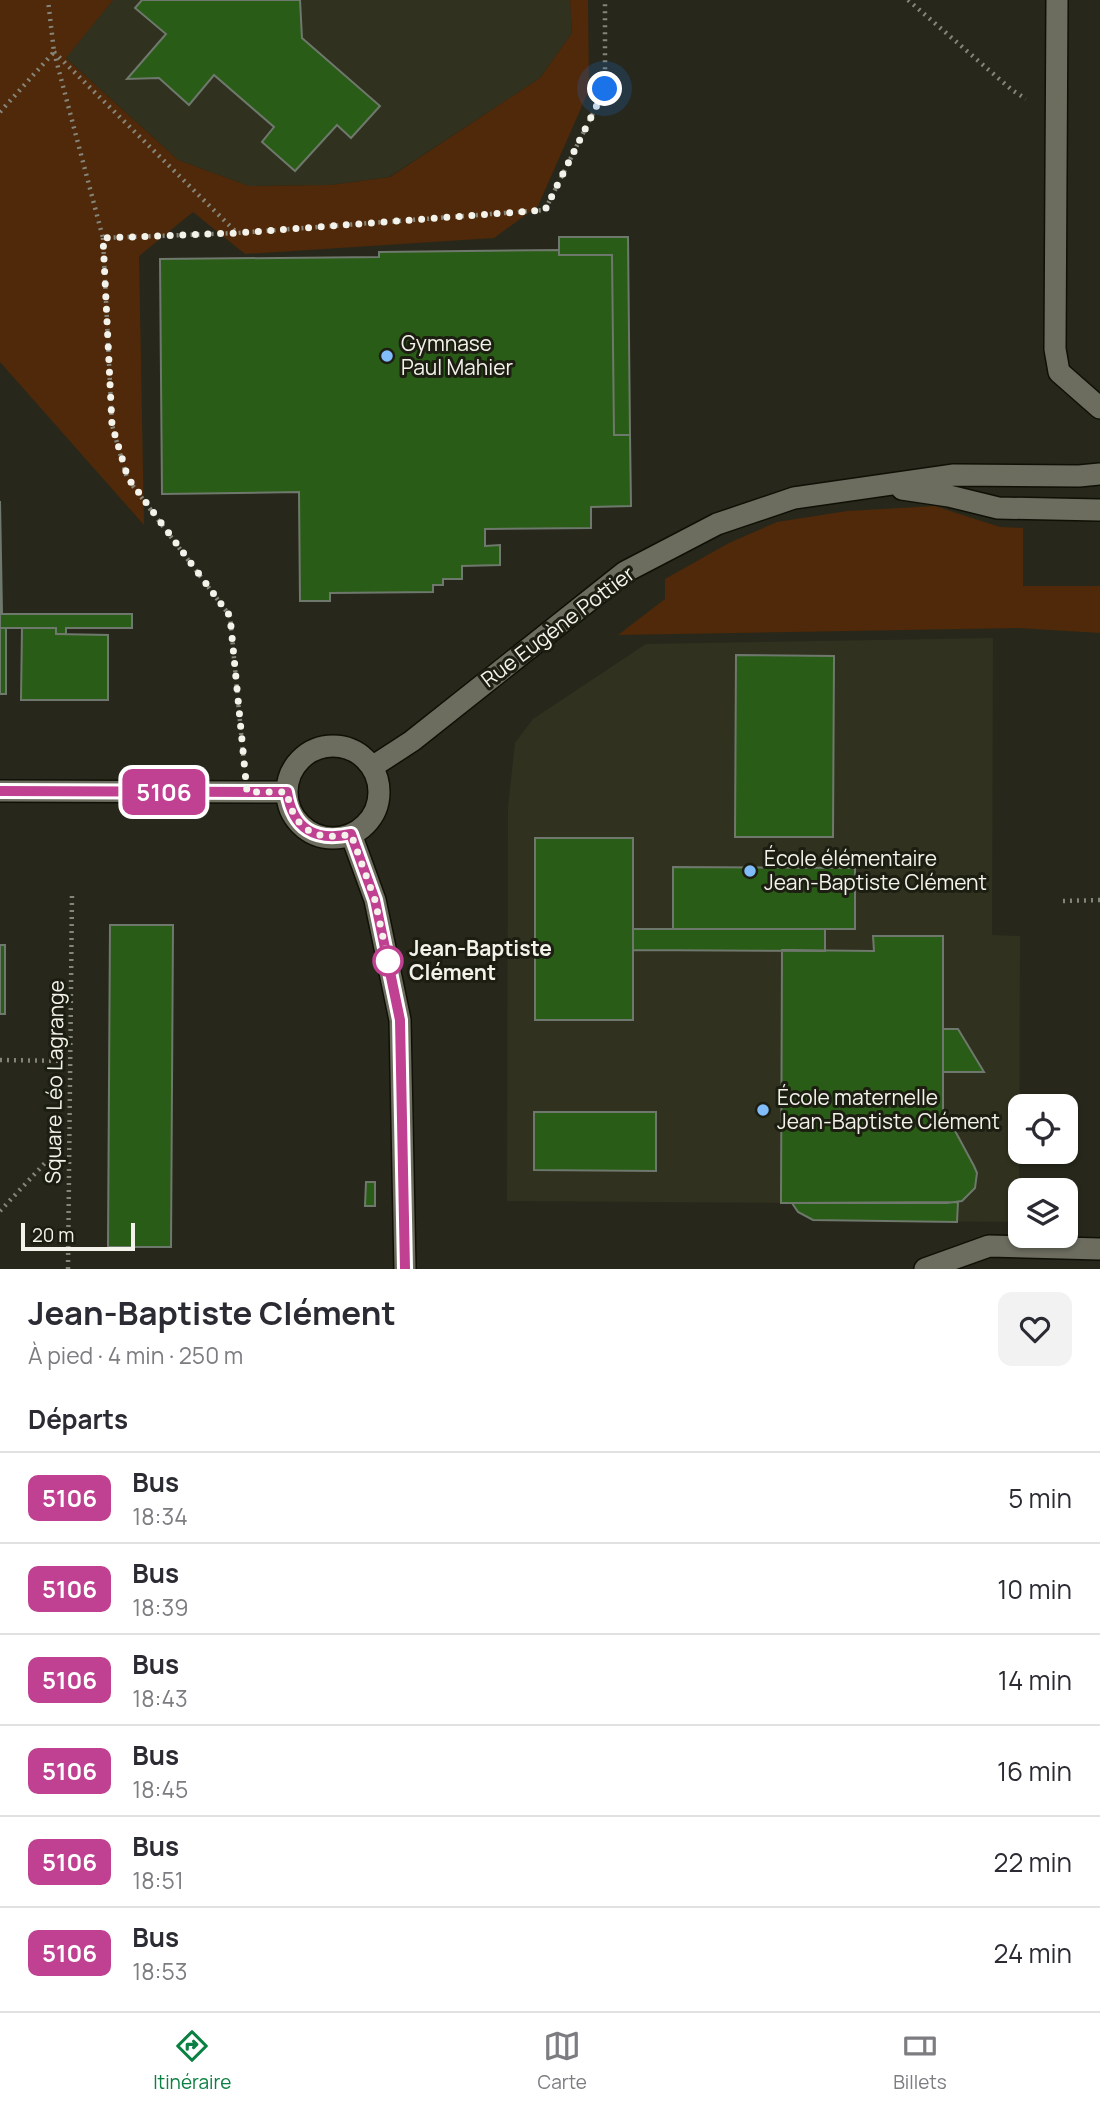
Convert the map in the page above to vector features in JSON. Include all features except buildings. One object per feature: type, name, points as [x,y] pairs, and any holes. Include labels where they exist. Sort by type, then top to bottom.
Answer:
[{"type":"street","points":[[1057,0],[1055,349],[1059,372],[1100,408]]},
{"type":"street","name":"Rue Eugène Pottier","points":[[372,767],[412,741],[625,572],[717,524],[794,498],[954,475],[1100,474]]},
{"type":"street","name":"Rue Eugène Pottier","points":[[879,485],[950,496],[998,508],[1100,510]]},
{"type":"street","points":[[335,745],[350,748],[372,767],[378,782],[379,797],[374,813],[364,825],[351,834],[321,836],[308,830],[297,820],[289,807],[289,777],[296,764],[320,747],[335,745]]},
{"type":"street","points":[[0,791],[287,792]]},
{"type":"street","points":[[351,834],[375,900],[400,1020],[405,1269]]},
{"type":"street","points":[[925,1269],[989,1247],[1100,1249]]},
{"type":"path","points":[[48,0],[54,52],[103,238],[112,425],[128,478],[230,616],[247,792]]},
{"type":"path","points":[[103,238],[237,233],[545,210],[605,89],[605,0]]},
{"type":"path","points":[[908,0],[1012,90],[1056,118]]},
{"type":"path","points":[[0,112],[54,52]]},
{"type":"path","points":[[54,52],[237,233]]},
{"type":"path","name":"Square Léo Lagrange","points":[[68,1269],[72,895]]},
{"type":"path","points":[[1063,901],[1100,900]]},
{"type":"path","points":[[0,1060],[70,1061]]},
{"type":"path","points":[[0,1211],[45,1163],[69,1161]]},
{"type":"shaded area","points":[[0,0],[113,0],[66,58],[178,160],[249,186],[331,185],[390,177],[540,78],[572,33],[570,0],[588,0],[589,90],[538,206],[494,238],[245,254],[193,212],[139,256],[144,525],[0,362]]},
{"type":"shaded area","points":[[113,0],[570,0],[572,33],[540,78],[389,177],[331,185],[249,186],[178,160],[65,57]]},
{"type":"shaded area","points":[[935,506],[1000,527],[1023,528],[1023,586],[1100,586],[1100,633],[1018,628],[618,635],[665,599],[665,579],[729,543],[777,522],[847,511]]},
{"type":"shaded area","points":[[993,638],[992,935],[1020,936],[1019,1094],[1008,1094],[1008,1164],[1019,1164],[1019,1178],[1008,1178],[1008,1222],[813,1220],[798,1212],[792,1203],[507,1201],[508,807],[515,743],[533,719],[646,644]]},
{"type":"bus line","name":"5106","points":[[0,791],[287,792],[289,807],[297,820],[308,830],[321,836],[351,834],[375,900],[400,1020],[405,1269]]},
{"type":"place","name":"Gymnase Paul Mahier","points":[[387,356]]},
{"type":"place","name":"École élémentaire Jean-Baptiste Clément","points":[[750,871]]},
{"type":"place","name":"Jean-Baptiste Clément","points":[[388,961]]},
{"type":"place","name":"École maternelle Jean-Baptiste Clément","points":[[763,1110]]},
{"type":"route","points":[[388,961],[375,900],[351,834],[321,836],[308,830],[297,820],[289,807],[287,792],[247,792],[230,616],[128,478],[112,425],[103,238],[237,233],[545,210],[605,89]]}]
